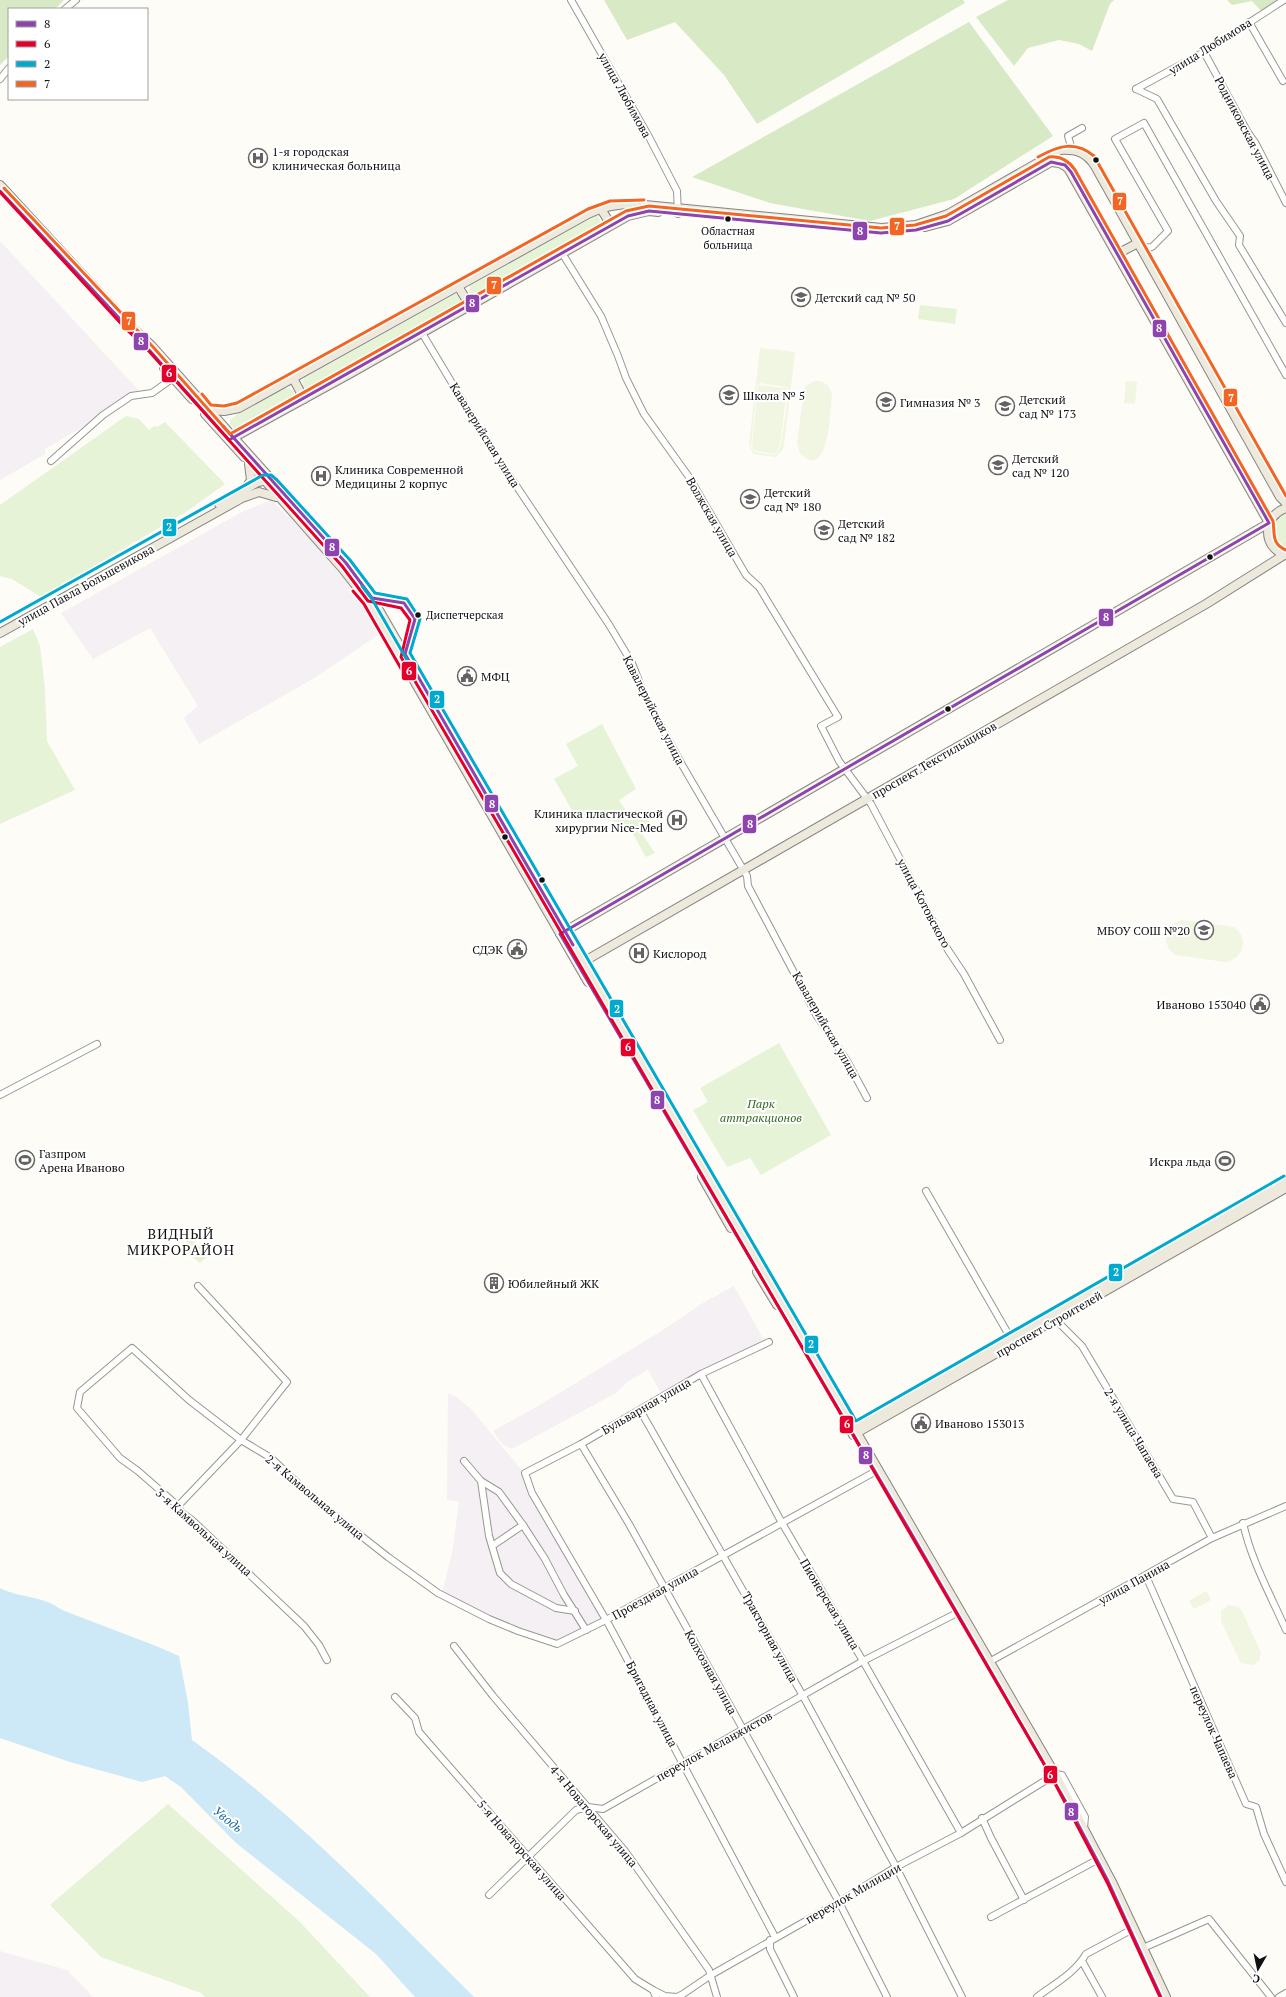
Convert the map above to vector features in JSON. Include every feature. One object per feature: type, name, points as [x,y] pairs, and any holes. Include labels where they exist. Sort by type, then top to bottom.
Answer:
[{"type":"main road","points":[[231,439],[628,216],[649,211],[678,211],[882,228],[916,225],[948,214],[1060,150],[1072,150],[1084,153],[1090,159],[1280,497],[1286,503]]},
{"type":"main road","points":[[209,410],[224,411],[239,408],[588,214],[600,209],[622,204],[635,204],[678,211],[881,232],[916,230],[948,220],[1051,162],[1064,165],[1072,172],[1269,523],[1268,536],[1271,544],[1276,551],[1285,555]]},
{"type":"main road","points":[[0,185],[130,326],[151,345],[209,410],[248,461],[342,568],[368,602],[854,1432],[957,1613],[1084,1828],[1123,1903],[1166,1997]]},
{"type":"main road","points":[[0,191],[173,378],[231,439],[247,453],[346,563],[372,598],[562,933]]},
{"type":"main road","points":[[600,209],[611,225]]},
{"type":"main road","points":[[1117,254],[1140,246]]},
{"type":"main road","points":[[458,286],[470,306]]},
{"type":"main road","points":[[293,378],[304,399]]},
{"type":"main road","points":[[247,453],[244,441],[248,429]]},
{"type":"main road","points":[[241,495],[250,484],[251,480],[248,461]]},
{"type":"main road","points":[[257,464],[262,471],[264,480]]},
{"type":"main road","points":[[241,495],[258,487],[264,480],[270,480],[273,483]]},
{"type":"main road","name":"улица Павла Большевикова","points":[[0,628],[241,495],[259,492],[268,493],[280,499]]},
{"type":"main road","name":"улица Павла Большевикова","points":[[0,633],[241,495]]},
{"type":"main road","points":[[562,933],[1269,523],[1275,514],[1286,508]]},
{"type":"main road","name":"проспект Текстильщиков","points":[[581,959],[597,953],[743,870],[1206,604],[1285,555]]},
{"type":"main road","points":[[570,946],[581,959],[757,1266]]},
{"type":"main road","name":"проспект Строителей","points":[[1054,1317],[1286,1180]]},
{"type":"main road","name":"проспект Строителей","points":[[854,1432],[1012,1340],[1286,1188]]},
{"type":"main road","points":[[876,1471],[987,1663]]},
{"type":"main road","points":[[1053,1775],[1097,1860],[1161,1997]]},
{"type":"street","points":[[66,8],[76,0]]},
{"type":"street","name":"улица Любимова","points":[[571,0],[649,137],[677,191],[678,211]]},
{"type":"street","name":"улица Любимова","points":[[1284,0],[1204,52],[1136,90],[1157,99],[1216,201],[1240,236],[1239,246],[1286,323]]},
{"type":"street","points":[[1249,22],[1283,81]]},
{"type":"street","name":"Родниковская улица","points":[[1204,52],[1247,131],[1256,144],[1286,204]]},
{"type":"street","points":[[0,79],[8,69]]},
{"type":"street","points":[[1140,246],[1152,247],[1168,231],[1115,139],[1144,123],[1286,375]]},
{"type":"street","points":[[1072,150],[1068,136],[1082,128]]},
{"type":"street","name":"Волжская улица","points":[[562,253],[601,316],[626,378],[644,414],[689,477],[746,575],[759,587],[838,717],[821,726],[845,769]]},
{"type":"street","name":"Кавалерийская улица","points":[[422,333],[491,448],[608,623],[632,663],[644,694],[680,763],[747,876],[748,886],[817,1016],[847,1060],[867,1098]]},
{"type":"street","points":[[51,461],[115,407],[131,396],[152,393],[173,378]]},
{"type":"street","name":"улица Котовского","points":[[845,769],[875,811],[948,950],[964,974],[1000,1040]]},
{"type":"street","points":[[0,1095],[97,1044]]},
{"type":"street","points":[[926,1191],[1012,1340]]},
{"type":"street","points":[[178,1506],[241,1440],[287,1382],[198,1286]]},
{"type":"street","name":"2-я улица Чапаева","points":[[1054,1317],[1082,1346],[1173,1499],[1193,1502],[1212,1538]]},
{"type":"street","name":"Бульварная улица","points":[[526,1473],[581,1444],[701,1374],[769,1342]]},
{"type":"street","name":"2-я Камвольная улица","points":[[77,1408],[80,1392],[132,1348],[189,1400],[241,1440],[271,1458],[313,1498],[425,1584]]},
{"type":"street","name":"Пионерская улица","points":[[701,1374],[782,1523],[864,1662],[961,1833]]},
{"type":"street","name":"3-я Камвольная улица","points":[[77,1408],[120,1458],[138,1471],[178,1506],[181,1512],[193,1521],[298,1620],[319,1645],[327,1660]]},
{"type":"street","name":"Тракторная улица","points":[[640,1410],[803,1696],[896,1867],[962,1997]]},
{"type":"street","name":"Колхозная улица","points":[[581,1444],[629,1524],[663,1589],[839,1902],[887,1997]]},
{"type":"street","points":[[464,1461],[481,1481],[499,1492],[523,1525],[545,1559],[564,1595],[586,1630]]},
{"type":"street","name":"Проездная улица","points":[[425,1584],[438,1593],[489,1618],[518,1631],[557,1644],[606,1620],[876,1471]]},
{"type":"street","name":"Бригадная улица","points":[[526,1473],[532,1493],[606,1620],[683,1763],[772,1939],[770,1950],[794,1997]]},
{"type":"street","points":[[481,1481],[492,1546],[500,1573],[511,1584],[556,1608],[575,1611]]},
{"type":"street","name":"улица Панина","points":[[987,1663],[1212,1538],[1243,1523],[1286,1506]]},
{"type":"street","points":[[1243,1523],[1245,1535],[1261,1575],[1286,1630]]},
{"type":"street","points":[[492,1546],[523,1525]]},
{"type":"street","name":"переулок Чапаева","points":[[1146,1576],[1246,1804],[1256,1807],[1264,1834],[1286,1882]]},
{"type":"street","name":"переулок Меланжистов","points":[[489,1895],[576,1810],[588,1807],[603,1809],[864,1662],[957,1613]]},
{"type":"street","name":"4-я Новаторская улица","points":[[454,1646],[493,1696],[625,1851],[655,1892],[710,1975],[717,1997]]},
{"type":"street","name":"5-я Новаторская улица","points":[[395,1698],[415,1718],[419,1732],[528,1858],[635,1979],[653,1990]]},
{"type":"street","name":"переулок Милиции","points":[[653,1990],[665,1996],[677,1997],[706,1980],[710,1975],[839,1902],[896,1867],[961,1833],[982,1818],[1053,1775]]},
{"type":"street","points":[[982,1818],[1024,1900]]},
{"type":"street","points":[[991,1917],[1097,1860]]},
{"type":"street","points":[[1144,1948],[1208,1919],[1271,1997]]},
{"type":"street","points":[[1037,1997],[1070,1972],[1082,1961],[1086,1954],[1130,1930]]},
{"type":"street","points":[[1082,1961],[1102,1997]]},
{"type":"street","points":[[653,1990],[656,1997]]},
{"type":"street","points":[[1279,1997],[1286,1993]]},
{"type":"shaded area","points":[[0,241],[141,393],[45,449],[45,454],[0,480]]},
{"type":"shaded area","points":[[271,500],[306,534],[356,593],[378,635],[316,677],[199,744],[184,718],[198,706],[150,628],[93,659],[61,613],[244,511]]},
{"type":"shaded area","points":[[734,1286],[764,1340],[729,1359],[722,1359],[662,1395],[648,1370],[627,1382],[616,1393],[512,1449],[502,1444],[493,1431],[538,1406],[663,1330],[703,1303]]},
{"type":"shaded area","points":[[448,1393],[458,1398],[472,1410],[524,1473],[602,1620],[557,1642],[502,1622],[442,1593],[452,1553],[459,1502],[447,1500]]},
{"type":"shaded area","points":[[0,1951],[67,1970],[93,1997],[0,1997]]},
{"type":"green space","points":[[0,0],[64,0],[56,8],[8,8],[8,57],[0,65]]},
{"type":"green space","points":[[604,0],[963,0],[965,3],[757,124],[724,75],[675,22],[627,40]]},
{"type":"green space","points":[[1008,0],[1114,0],[1110,4],[1092,51],[1079,44],[1059,40],[1028,48],[1014,66],[976,17]]},
{"type":"green space","points":[[1227,0],[1281,0],[1262,12],[1252,1],[1232,5]]},
{"type":"green space","points":[[969,22],[1053,136],[954,199],[870,221],[770,203],[692,177]]},
{"type":"green space","points":[[594,215],[598,216],[601,222],[600,227],[477,297],[471,296],[469,293],[470,285]]},
{"type":"green space","points":[[455,294],[459,294],[463,299],[460,307],[310,390],[303,388],[302,385],[304,378]]},
{"type":"green space","points":[[920,305],[957,309],[955,324],[918,319]]},
{"type":"green space","points":[[760,348],[795,352],[784,445],[782,451],[776,457],[753,454],[749,444]],"holes":[[[760,383],[786,387],[789,390],[781,445],[775,455],[754,452],[751,446],[757,386]]]},
{"type":"green space","points":[[814,381],[827,384],[832,397],[829,428],[826,441],[822,452],[817,459],[810,460],[800,453],[797,443],[804,391],[806,386]]},
{"type":"green space","points":[[1126,381],[1137,382],[1135,404],[1124,403]]},
{"type":"green space","points":[[758,385],[786,388],[787,390],[780,445],[775,454],[755,451],[752,446]]},
{"type":"green space","points":[[285,388],[289,388],[294,391],[294,396],[292,399],[243,427],[235,429],[230,424],[230,420],[237,414]]},
{"type":"green space","points":[[126,416],[139,419],[149,430],[154,426],[157,427],[165,422],[225,484],[186,512],[41,597],[12,579],[0,576],[0,505]]},
{"type":"green space","points":[[1286,513],[1286,551],[1276,543],[1273,532],[1276,521]]},
{"type":"green space","points":[[33,629],[40,646],[45,689],[47,741],[75,790],[0,824],[0,647]]},
{"type":"green space","points":[[602,724],[636,789],[619,800],[628,814],[642,809],[649,822],[638,828],[655,853],[646,857],[632,833],[621,824],[606,819],[576,817],[554,779],[578,766],[566,744]]},
{"type":"green space","points":[[1183,920],[1234,927],[1239,931],[1242,937],[1243,942],[1240,952],[1232,960],[1226,962],[1175,955],[1167,945],[1167,934],[1172,925]]},
{"type":"green space","name":"Парк аттракционов","points":[[779,1043],[831,1135],[761,1175],[750,1158],[727,1167],[693,1110],[708,1102],[700,1088]]},
{"type":"green space","points":[[189,1233],[196,1238],[194,1242],[210,1254],[200,1263],[190,1255],[188,1250],[191,1245],[183,1240]]},
{"type":"green space","points":[[1206,1591],[1211,1600],[1194,1609],[1189,1601]]},
{"type":"green space","points":[[1229,1605],[1238,1607],[1242,1611],[1261,1653],[1259,1661],[1253,1665],[1241,1663],[1221,1621],[1221,1611]]},
{"type":"green space","points":[[168,1804],[300,1922],[370,1997],[205,1997],[201,1993],[101,1957],[50,1905]]},
{"type":"water","name":"Уводь","points":[[0,1588],[47,1602],[62,1610],[179,1656],[188,1703],[192,1740],[267,1799],[303,1830],[373,1896],[474,1997],[415,1997],[376,1954],[236,1843],[181,1787],[165,1776],[142,1782],[70,1762],[0,1738]]},
{"type":"transit line","name":"7","points":[[1038,157],[1066,146],[1080,148],[1094,156],[1286,496]]},
{"type":"transit line","name":"7","points":[[4,188],[154,348],[230,434],[626,211],[649,206],[881,228],[915,225],[946,216],[1049,157],[1060,158],[1070,164],[1075,170],[1273,521],[1274,534],[1278,545],[1286,550]]},
{"type":"transit line","name":"8","points":[[0,191],[150,351],[229,440],[628,216],[649,211],[881,233],[916,230],[948,221],[1051,162],[1065,165],[1071,172],[1269,523],[560,934],[907,1526],[1070,1809],[1108,1881],[1161,1997]]},
{"type":"transit line","name":"6","points":[[0,192],[126,329],[147,349],[342,566],[368,601],[401,608],[410,620],[401,657],[1051,1776],[1108,1884],[1160,1997]]},
{"type":"transit line","name":"7","points":[[202,394],[211,405],[224,406],[237,403],[588,209],[610,201],[644,200]]},
{"type":"transit line","name":"8","points":[[223,426],[346,563],[372,598],[404,603],[415,619],[405,654],[573,945]]},
{"type":"transit line","name":"2","points":[[0,622],[263,475],[271,475],[277,480],[350,560],[375,593],[407,599],[420,619],[410,653],[856,1421],[1284,1176]]},
{"type":"transit line","name":"2","points":[[362,586],[372,599],[411,667]]},
{"type":"transit line","name":"6","points":[[353,591],[364,604],[403,672]]},
{"type":"place","name":"1-я городская клиническая больница","points":[[258,158]]},
{"type":"place","name":"Областная больница","points":[[728,219]]},
{"type":"place","name":"Детский сад № 50","points":[[801,297]]},
{"type":"place","name":"Школа № 5","points":[[729,395]]},
{"type":"place","name":"Гимназия № 3","points":[[886,402]]},
{"type":"place","name":"Детский сад № 173","points":[[1005,406]]},
{"type":"place","name":"Детский сад № 120","points":[[998,465]]},
{"type":"place","name":"Клиника Современной Медицины 2 корпус","points":[[321,476]]},
{"type":"place","name":"Детский сад № 180","points":[[750,499]]},
{"type":"place","name":"Детский сад № 182","points":[[824,530]]},
{"type":"place","name":"Диспетчерская","points":[[418,615]]},
{"type":"place","name":"МФЦ","points":[[467,676]]},
{"type":"place","name":"Клиника пластической хирургии Nice-Med","points":[[677,820]]},
{"type":"place","name":"МБОУ СОШ №20","points":[[1204,930]]},
{"type":"place","name":"СДЭК","points":[[517,949]]},
{"type":"place","name":"Кислород","points":[[639,953]]},
{"type":"place","name":"Иваново 153040","points":[[1260,1004]]},
{"type":"place","name":"Газпром Арена Иваново","points":[[25,1160]]},
{"type":"place","name":"Искра льда","points":[[1225,1161]]},
{"type":"place","name":"Юбилейный ЖК","points":[[494,1283]]},
{"type":"place","name":"Иваново 153013","points":[[921,1423]]},
{"type":"district","name":"ВИДНЫЙ МИКРОРАЙОН","points":[[181,1242]]}]
